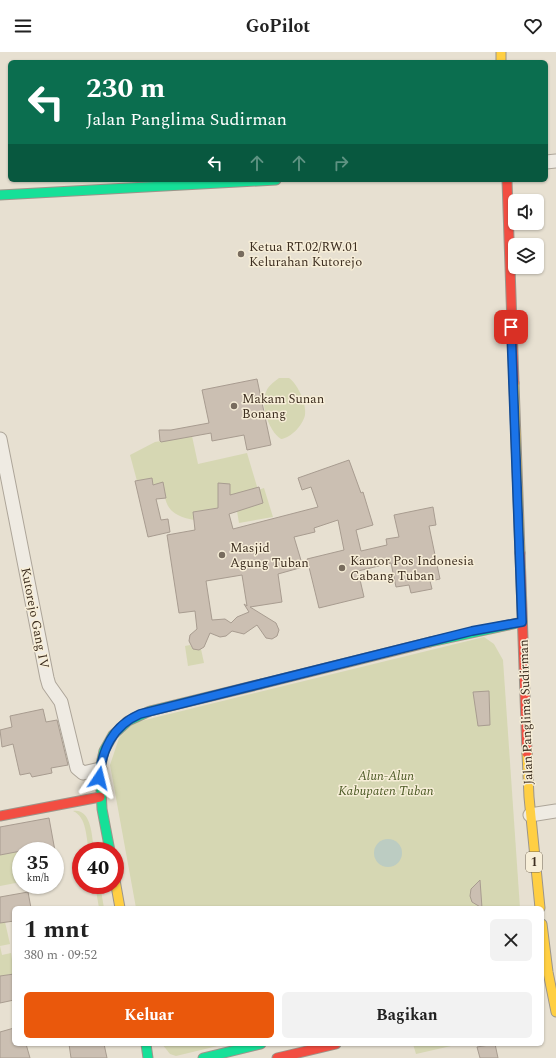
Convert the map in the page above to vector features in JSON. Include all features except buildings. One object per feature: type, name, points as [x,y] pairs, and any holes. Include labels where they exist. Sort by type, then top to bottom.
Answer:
[{"type":"main road","points":[[0,195],[239,182]]},
{"type":"main road","name":"Jalan Panglima Sudirman","points":[[507,182],[530,815],[540,906]]},
{"type":"main road","points":[[108,842],[100,797],[100,769],[104,752],[112,735],[123,724],[140,714],[472,631],[522,622]]},
{"type":"main road","points":[[0,816],[100,797]]},
{"type":"main road","points":[[118,894],[120,906]]},
{"type":"main road","points":[[544,957],[545,973],[553,995],[556,1012]]},
{"type":"main road","points":[[544,997],[553,995]]},
{"type":"main road","points":[[146,1046],[148,1058]]},
{"type":"main road","points":[[203,1058],[253,1046]]},
{"type":"main road","points":[[277,1058],[328,1046]]},
{"type":"street","name":"Kutorejo Gang IV","points":[[0,439],[49,685],[61,702],[77,768],[83,773],[100,769]]},
{"type":"street","points":[[530,815],[556,812]]},
{"type":"green space","points":[[279,378],[289,378],[296,385],[305,406],[305,415],[302,423],[292,434],[281,439],[269,424],[264,404],[264,398],[267,390],[271,384]]},
{"type":"green space","points":[[192,436],[198,464],[247,453],[258,490],[264,488],[273,517],[239,523],[236,505],[193,512],[194,520],[186,518],[170,509],[165,498],[163,483],[153,485],[151,478],[137,481],[130,455],[155,442]]},
{"type":"green space","name":"Alun-Alun Kabupaten Tuban","points":[[484,637],[494,644],[503,660],[520,906],[136,906],[110,765],[119,738],[133,723]]},
{"type":"green space","points":[[190,645],[193,649],[201,649],[204,663],[188,666],[185,646]]},
{"type":"green space","points":[[73,811],[79,811],[84,814],[90,825],[93,842],[87,842],[83,823],[78,814]]},
{"type":"green space","points":[[12,853],[12,884],[0,886],[0,855]]},
{"type":"green space","points":[[97,894],[102,894],[104,906],[99,906]]},
{"type":"green space","points":[[5,922],[10,944],[0,946],[0,923]]},
{"type":"green space","points":[[0,946],[2,955],[11,953],[12,974],[0,976]]},
{"type":"green space","points":[[164,1046],[218,1046],[176,1056],[170,1054]]},
{"type":"green space","points":[[414,1046],[451,1046],[416,1054]]},
{"type":"shaded area","points":[[388,839],[398,843],[402,853],[398,863],[388,867],[378,863],[374,853],[378,843]]},
{"type":"traffic: fast","points":[[0,195],[239,182]]},
{"type":"traffic: fast","points":[[430,642],[522,622]]},
{"type":"traffic: fast","points":[[108,842],[102,809],[100,769],[104,751],[113,735],[128,721],[150,711],[261,684]]},
{"type":"traffic: fast","points":[[146,1046],[148,1058]]},
{"type":"traffic: fast","points":[[203,1058],[253,1046]]},
{"type":"traffic: slow","points":[[501,52],[501,60]]},
{"type":"traffic: slow","points":[[514,383],[520,553]]},
{"type":"traffic: slow","points":[[261,684],[430,642]]},
{"type":"traffic: slow","points":[[527,753],[529,797],[540,906]]},
{"type":"traffic: slow","points":[[118,894],[120,906]]},
{"type":"traffic: slow","points":[[544,940],[548,972],[556,1012]]},
{"type":"traffic: jam","points":[[507,182],[514,383]]},
{"type":"traffic: jam","points":[[520,553],[527,753]]},
{"type":"traffic: jam","points":[[0,816],[100,797]]},
{"type":"traffic: jam","points":[[277,1058],[328,1046]]},
{"type":"place","name":"Ketua RT.02/RW.01 Kelurahan Kutorejo","points":[[241,254]]},
{"type":"place","name":"Makam Sunan Bonang","points":[[234,406]]},
{"type":"place","name":"Masjid Agung Tuban","points":[[222,555]]},
{"type":"place","name":"Kantor Pos Indonesia Cabang Tuban","points":[[342,568]]},
{"type":"route","points":[[99,778],[104,752],[112,735],[128,720],[140,714],[472,631],[522,622],[511,327]]}]
